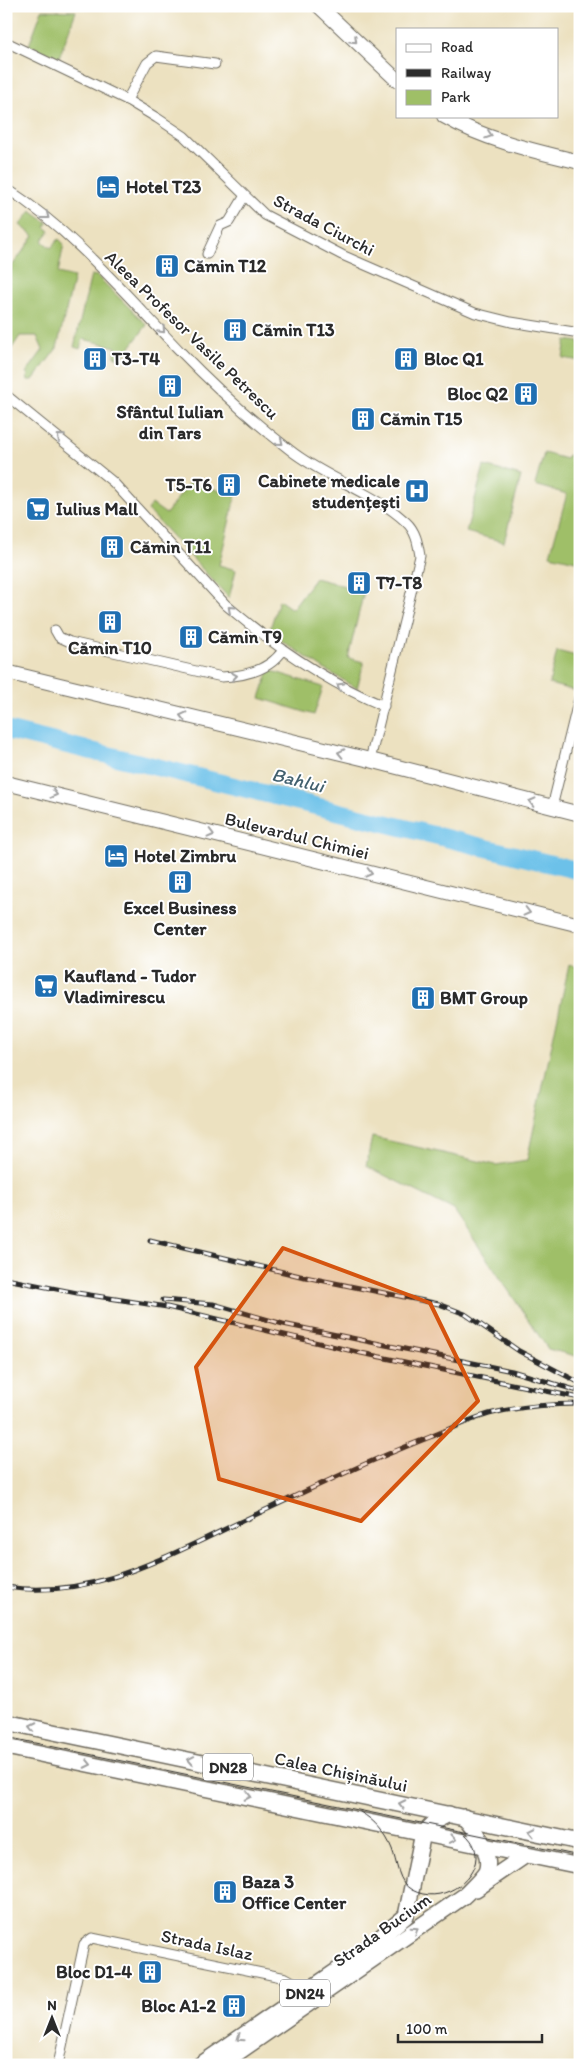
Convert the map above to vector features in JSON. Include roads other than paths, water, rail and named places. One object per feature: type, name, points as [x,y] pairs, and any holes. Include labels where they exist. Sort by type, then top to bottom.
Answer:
[{"type":"main road","points":[[319,6],[396,79]]},
{"type":"main road","points":[[448,118],[460,125],[525,148],[580,162]]},
{"type":"main road","points":[[6,672],[74,690],[370,760],[580,814]]},
{"type":"main road","name":"Bulevardul Chimiei","points":[[6,783],[580,925]]},
{"type":"main road","name":"Calea Chișinăului","points":[[6,1722],[580,1842]]},
{"type":"main road","name":"DN28","points":[[6,1747],[580,1866]]},
{"type":"main road","points":[[423,1833],[435,1821],[457,1816]]},
{"type":"main road","name":"Strada Bucium","points":[[200,2065],[464,1896],[486,1872],[487,1864],[483,1845],[457,1816]]},
{"type":"main road","name":"Strada Bucium","points":[[220,2065],[307,1998],[406,1916],[423,1833]]},
{"type":"main road","name":"DN24","points":[[464,1896],[490,1881],[526,1855]]},
{"type":"street","name":"Strada Ciurchi","points":[[6,42],[127,100],[184,136],[244,197],[265,215],[284,226],[342,255],[431,295],[475,312],[511,322],[580,333]]},
{"type":"street","points":[[127,100],[148,63],[156,56],[215,64]]},
{"type":"street","name":"Aleea Profesor Vasile Petrescu","points":[[6,188],[63,231],[181,351],[266,431],[307,462],[385,507],[406,522],[413,531],[420,556],[370,760]]},
{"type":"street","points":[[207,254],[220,226],[229,222],[244,197]]},
{"type":"street","points":[[6,394],[113,482],[226,605],[283,650],[353,694],[384,706]]},
{"type":"street","points":[[54,630],[59,637],[70,642],[222,677],[237,676],[272,664],[283,650]]},
{"type":"street","points":[[552,807],[580,694]]},
{"type":"street","name":"Strada Islaz","points":[[58,2065],[84,1944],[87,1940],[99,1938],[286,1978],[297,1984],[307,1998]]},
{"type":"waterway","name":"Bahlui","points":[[6,730],[580,871]]},
{"type":"tram line","points":[[6,1737],[580,1856]]},
{"type":"tram line","points":[[360,1812],[375,1823],[387,1838],[401,1877],[407,1887],[427,1895],[442,1894],[455,1888],[467,1879],[474,1868],[476,1855],[472,1842],[461,1831]]},
{"type":"railway","points":[[150,1240],[300,1276],[439,1304],[465,1314],[519,1351],[580,1383]]},
{"type":"railway","points":[[6,1279],[77,1293],[167,1307],[361,1353],[580,1398]]},
{"type":"railway","points":[[163,1300],[213,1304],[283,1324],[512,1371],[578,1391]]},
{"type":"railway","points":[[6,1587],[62,1588],[116,1576],[168,1556],[350,1471],[485,1415],[547,1405],[580,1404]]},
{"type":"place","name":"Hotel T23","points":[[108,187]]},
{"type":"place","name":"Cămin T12","points":[[167,266]]},
{"type":"place","name":"Cămin T13","points":[[235,330]]},
{"type":"place","name":"T3-T4","points":[[95,359]]},
{"type":"place","name":"Bloc Q1","points":[[406,359]]},
{"type":"place","name":"Sfântul Iulian din Tars","points":[[170,386]]},
{"type":"place","name":"Bloc Q2","points":[[526,394]]},
{"type":"place","name":"Cămin T15","points":[[363,419]]},
{"type":"place","name":"T5-T6","points":[[229,485]]},
{"type":"place","name":"Cabinete medicale studențești","points":[[417,491]]},
{"type":"place","name":"Iulius Mall","points":[[38,509]]},
{"type":"place","name":"Cămin T11","points":[[112,547]]},
{"type":"place","name":"T7-T8","points":[[359,583]]},
{"type":"place","name":"Cămin T10","points":[[110,622]]},
{"type":"place","name":"Cămin T9","points":[[191,637]]},
{"type":"place","name":"Hotel Zimbru","points":[[116,856]]},
{"type":"place","name":"Excel Business Center","points":[[180,882]]},
{"type":"place","name":"Kaufland - Tudor Vladimirescu","points":[[46,986]]},
{"type":"place","name":"BMT Group","points":[[423,998]]},
{"type":"place","name":"Baza 3 Office Center","points":[[225,1892]]},
{"type":"place","name":"Bloc D1-4","points":[[150,1972]]},
{"type":"place","name":"Bloc A1-2","points":[[234,2006]]}]
